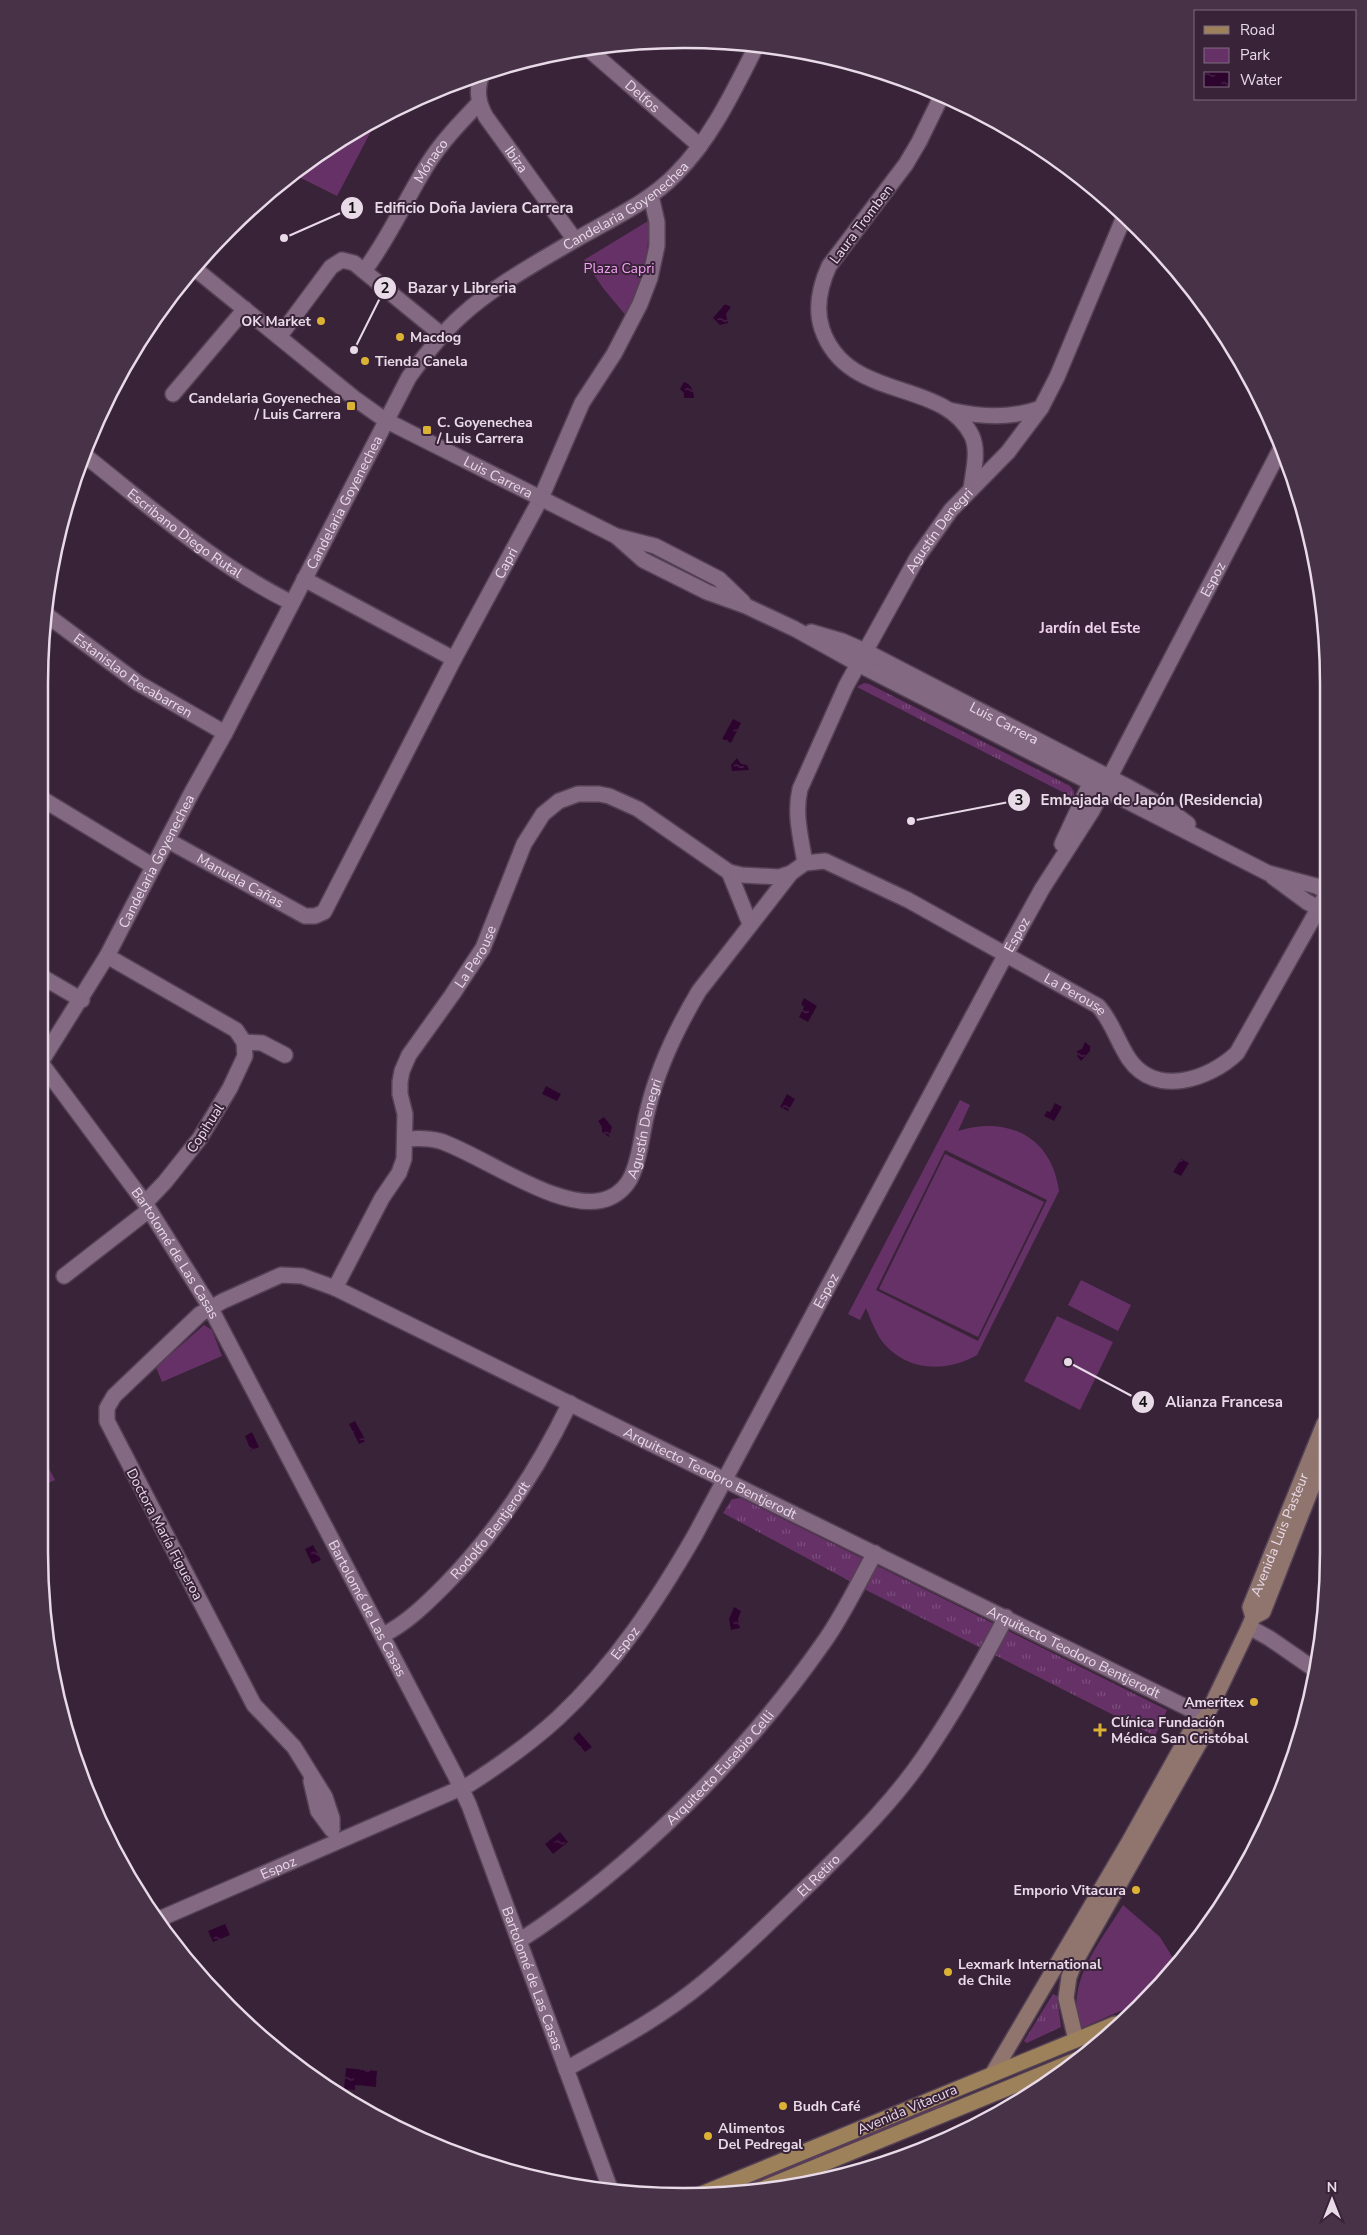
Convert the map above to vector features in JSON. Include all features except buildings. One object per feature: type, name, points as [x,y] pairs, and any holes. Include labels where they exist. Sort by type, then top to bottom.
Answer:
[{"type":"main road","name":"Avenida Luis Pasteur","points":[[1076,2040],[1066,1998],[1069,1977],[1074,1964],[1204,1733],[1206,1717],[1251,1622],[1263,1612],[1318,1469],[1320,1454]]},
{"type":"main road","name":"Avenida Luis Pasteur","points":[[993,2073],[1130,1840],[1185,1741],[1191,1731],[1206,1717]]},
{"type":"main road","name":"Avenida Vitacura","points":[[720,2186],[1105,2028]]},
{"type":"main road","points":[[1056,2067],[1073,2052],[1076,2040]]},
{"type":"main road","name":"Avenida Vitacura","points":[[787,2179],[1050,2071]]},
{"type":"street","name":"Candelaria Goyenechea","points":[[48,1051],[82,1000],[108,956],[153,866],[226,734],[385,420],[409,377],[442,335],[484,298],[575,240],[650,196],[676,174],[700,146],[722,111],[753,52]]},
{"type":"street","name":"Delfos","points":[[593,54],[700,146]]},
{"type":"street","points":[[479,81],[479,103]]},
{"type":"street","name":"Laura Tromben","points":[[939,101],[924,135],[906,164],[829,266],[821,286],[818,306],[821,326],[829,345],[850,368],[869,379],[910,393],[947,410],[980,416],[1006,417],[1041,408]]},
{"type":"street","name":"Ibiza","points":[[479,103],[486,118],[575,240]]},
{"type":"street","name":"Mónaco","points":[[364,271],[382,247],[429,161],[479,103]]},
{"type":"street","name":"Capri","points":[[315,916],[324,912],[331,902],[454,659],[541,498],[582,403],[629,327],[650,278],[654,262],[657,234],[650,196]]},
{"type":"street","name":"Agustín Denegri","points":[[805,862],[798,825],[797,801],[800,789],[846,686],[917,558],[933,533],[971,489],[1008,452],[1041,408],[1057,378],[1122,223]]},
{"type":"street","points":[[279,337],[330,267],[336,262],[349,260],[442,335]]},
{"type":"street","name":"Luis Carrera","points":[[199,272],[354,398],[385,420],[616,536],[655,546],[718,578],[746,606],[861,657],[1098,778],[1168,809],[1202,838],[1268,873],[1316,886],[1320,894]]},
{"type":"street","points":[[174,394],[245,309]]},
{"type":"street","name":"Laura Tromben","points":[[947,410],[962,423],[974,443],[976,451],[971,489]]},
{"type":"street","name":"Espoz","points":[[163,1917],[334,1836],[462,1789],[506,1761],[559,1717],[595,1678],[659,1595],[725,1480],[1006,954],[1042,889],[1088,817],[1098,778],[1277,455]]},
{"type":"street","name":"Escribano Diego Rutal","points":[[89,459],[199,546],[258,584],[292,602]]},
{"type":"street","points":[[304,579],[454,659]]},
{"type":"street","name":"Estanislao Recabarren","points":[[51,618],[138,683],[226,734]]},
{"type":"street","name":"La Perouse","points":[[335,1288],[382,1198],[399,1173],[404,1159],[406,1139],[405,1114],[400,1094],[402,1071],[409,1055],[483,948],[524,844],[536,822],[550,807],[559,801],[578,794],[609,796],[638,809],[729,872],[764,878],[791,874]]},
{"type":"street","points":[[48,802],[153,866]]},
{"type":"street","name":"Manuela Cañas","points":[[167,840],[305,916],[315,916]]},
{"type":"street","name":"La Perouse","points":[[805,862],[815,860],[836,865],[908,900],[1098,1006],[1113,1026],[1130,1061],[1140,1070],[1160,1080],[1174,1082],[1189,1080],[1217,1069],[1237,1053],[1320,909]]},
{"type":"street","points":[[791,874],[805,862]]},
{"type":"street","points":[[729,872],[750,924]]},
{"type":"street","name":"Agustín Denegri","points":[[406,1139],[416,1138],[440,1141],[556,1196],[592,1202],[610,1198],[618,1193],[629,1182],[635,1168],[654,1087],[678,1027],[699,991],[791,874]]},
{"type":"street","points":[[108,956],[236,1030],[244,1042],[262,1043],[285,1055]]},
{"type":"street","points":[[48,980],[82,1000]]},
{"type":"street","name":"Copihual","points":[[64,1276],[147,1207],[183,1161],[216,1113],[243,1061],[244,1042]]},
{"type":"street","name":"Bartolomé de Las Casas","points":[[48,1072],[147,1207],[210,1308],[462,1789],[608,2183]]},
{"type":"street","name":"Arquitecto Teodoro Bentjerodt","points":[[210,1308],[281,1275],[302,1276],[335,1288],[1206,1717]]},
{"type":"street","name":"Doctora María Figueroa","points":[[210,1308],[114,1396],[107,1408],[107,1421],[254,1705],[294,1747],[329,1806],[334,1836]]},
{"type":"street","name":"Rodolfo Bentjerodt","points":[[383,1635],[410,1618],[424,1606],[459,1570],[497,1525],[523,1489],[570,1403]]},
{"type":"street","name":"Arquitecto Eusebio Celli","points":[[519,1941],[562,1912],[625,1859],[674,1815],[763,1723],[825,1642],[875,1553]]},
{"type":"street","name":"El Retiro","points":[[566,2069],[625,2035],[702,1983],[744,1947],[837,1857],[886,1806],[925,1756],[959,1703],[1006,1617]]},
{"type":"street","points":[[1251,1622],[1269,1638],[1309,1665]]},
{"type":"green space","points":[[372,130],[337,196],[299,177],[330,155]]},
{"type":"green space","name":"Plaza Capri","points":[[648,221],[648,247],[644,270],[627,317],[603,288],[584,260]]},
{"type":"green space","points":[[864,683],[1070,786],[1074,791],[1074,798],[857,687]]},
{"type":"green space","points":[[960,1100],[970,1105],[958,1131],[994,1126],[1010,1129],[1025,1135],[1037,1144],[1055,1172],[1059,1191],[977,1355],[951,1365],[938,1367],[911,1363],[899,1357],[879,1337],[866,1308],[860,1320],[848,1314]],"holes":[[[945,1150],[1047,1200],[978,1341],[876,1290]]]},
{"type":"green space","points":[[945,1154],[1044,1202],[978,1337],[879,1289]]},
{"type":"green space","points":[[1081,1280],[1131,1305],[1118,1331],[1068,1305]]},
{"type":"green space","points":[[1057,1316],[1113,1342],[1080,1410],[1024,1381]]},
{"type":"green space","points":[[204,1325],[212,1330],[222,1356],[162,1382],[156,1367]]},
{"type":"green space","points":[[48,1467],[55,1480],[48,1483]]},
{"type":"green space","points":[[741,1498],[1167,1710],[1155,1736],[868,1591],[723,1513],[732,1499]]},
{"type":"green space","points":[[1123,1905],[1160,1937],[1173,1958],[1125,2009],[1082,2028],[1077,2012],[1077,1996],[1087,1964]]},
{"type":"green space","points":[[1053,1994],[1057,1996],[1061,2027],[1027,2043],[1024,2041]]},
{"type":"green space","points":[[951,2099],[944,2106],[760,2183],[746,2184]]},
{"type":"water","points":[[725,304],[731,307],[726,314],[728,323],[720,325],[713,318]]},
{"type":"water","points":[[684,382],[692,388],[694,398],[684,398],[684,393],[680,389]]},
{"type":"water","points":[[733,719],[741,723],[731,743],[722,739]]},
{"type":"water","points":[[737,758],[741,764],[747,765],[749,770],[732,771],[731,765]]},
{"type":"water","points":[[804,998],[817,1006],[808,1022],[799,1017],[804,1007],[801,1004]]},
{"type":"water","points":[[1085,1042],[1090,1046],[1090,1051],[1081,1061],[1077,1056],[1077,1051],[1082,1049]]},
{"type":"water","points":[[546,1086],[561,1094],[557,1101],[542,1094]]},
{"type":"water","points":[[787,1094],[795,1099],[788,1111],[780,1107]]},
{"type":"water","points":[[1055,1103],[1062,1107],[1054,1121],[1044,1116],[1047,1111],[1050,1112]]},
{"type":"water","points":[[604,1117],[612,1127],[609,1137],[602,1132],[602,1127],[598,1121]]},
{"type":"water","points":[[1181,1159],[1189,1163],[1181,1176],[1173,1172]]},
{"type":"water","points":[[355,1421],[366,1441],[359,1444],[349,1424]]},
{"type":"water","points":[[252,1432],[259,1447],[251,1451],[245,1436]]},
{"type":"water","points":[[313,1545],[321,1560],[312,1564],[305,1549]]},
{"type":"water","points":[[734,1607],[741,1611],[738,1619],[740,1628],[731,1630],[729,1619]]},
{"type":"water","points":[[579,1732],[592,1747],[585,1752],[573,1738]]},
{"type":"water","points":[[560,1832],[568,1842],[553,1854],[545,1844]]},
{"type":"water","points":[[225,1924],[230,1935],[213,1942],[208,1931]]},
{"type":"water","points":[[346,2068],[377,2071],[376,2087],[355,2085],[355,2090],[344,2089]]},
{"type":"place","name":"Edificio Doña Javiera Carrera","points":[[284,238]]},
{"type":"place","name":"OK Market","points":[[321,321]]},
{"type":"place","name":"Macdog","points":[[400,337]]},
{"type":"place","name":"Bazar y Libreria","points":[[354,350]]},
{"type":"place","name":"Tienda Canela","points":[[365,361]]},
{"type":"place","name":"Candelaria Goyenechea / Luis Carrera","points":[[351,406]]},
{"type":"place","name":"C. Goyenechea / Luis Carrera","points":[[427,430]]},
{"type":"place","name":"Embajada de Japón (Residencia)","points":[[911,821]]},
{"type":"place","name":"Alianza Francesa","points":[[1068,1362]]},
{"type":"place","name":"Ameritex","points":[[1254,1702]]},
{"type":"place","name":"Clínica Fundación Médica San Cristóbal","points":[[1100,1730]]},
{"type":"place","name":"Emporio Vitacura","points":[[1136,1890]]},
{"type":"place","name":"Lexmark International de Chile","points":[[948,1972]]},
{"type":"place","name":"Budh Café","points":[[783,2106]]},
{"type":"place","name":"Alimentos Del Pedregal","points":[[708,2136]]},
{"type":"district","name":"Jardín del Este","points":[[1090,628]]}]
